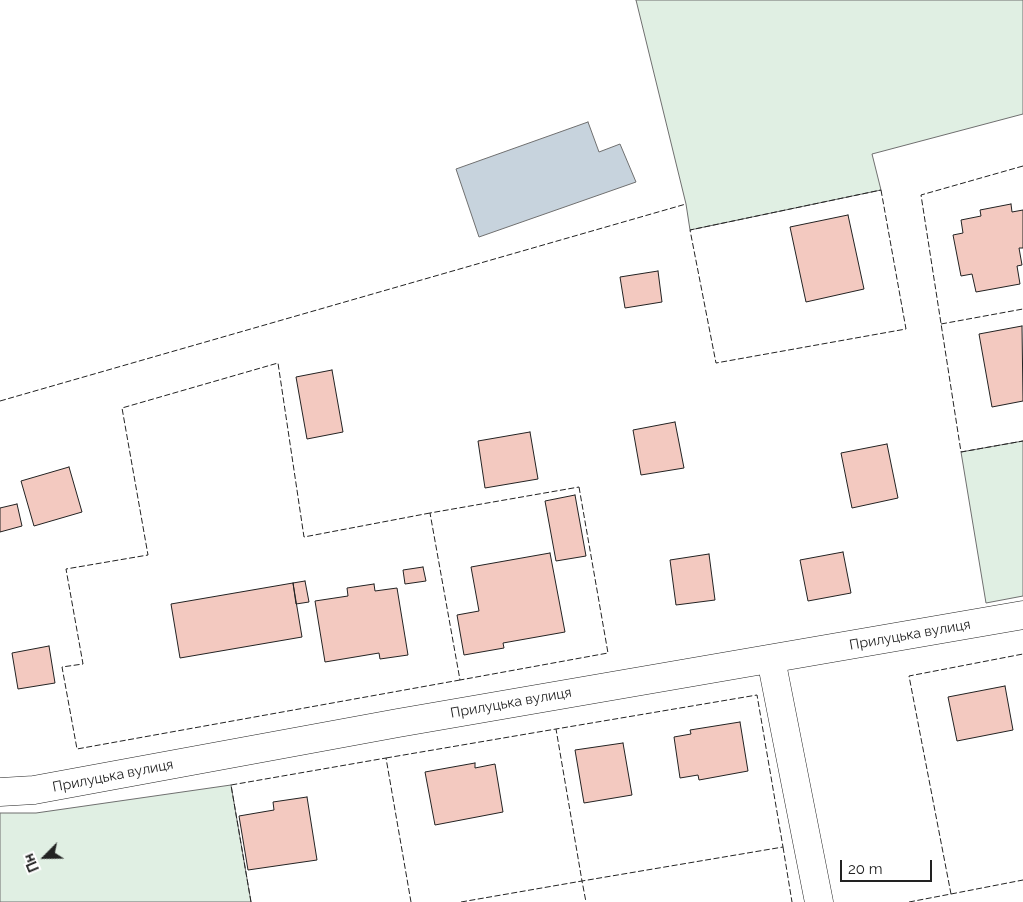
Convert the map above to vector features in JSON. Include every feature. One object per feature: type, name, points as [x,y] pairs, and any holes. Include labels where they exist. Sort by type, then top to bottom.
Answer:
[{"type":"street","name":"Прилуцька вулиця","points":[[0,792],[34,790],[388,725],[1023,615]]},
{"type":"street","points":[[771,659],[818,902]]},
{"type":"green space","points":[[636,0],[1023,0],[1023,114],[872,154],[881,190],[690,230],[686,204]]},
{"type":"green space","points":[[1023,441],[1023,596],[986,603],[961,452]]},
{"type":"green space","points":[[231,785],[251,902],[0,902],[0,813],[36,813]]},
{"type":"shaded area","points":[[588,122],[599,152],[620,144],[636,182],[479,237],[456,169]]},
{"type":"building","points":[[1011,204],[1012,212],[1023,210],[1023,248],[1019,248],[1022,265],[1017,266],[1020,284],[976,292],[972,274],[961,276],[953,235],[963,233],[961,220],[981,216],[980,210]]},
{"type":"building","points":[[848,215],[864,289],[806,302],[790,227]]},
{"type":"building","points":[[658,271],[662,302],[625,308],[620,277]]},
{"type":"building","points":[[1022,326],[1023,401],[992,407],[979,334]]},
{"type":"building","points":[[332,370],[343,432],[307,439],[296,377]]},
{"type":"building","points":[[675,422],[684,468],[641,475],[633,430]]},
{"type":"building","points":[[530,432],[538,479],[485,488],[478,441]]},
{"type":"building","points":[[887,444],[898,498],[852,508],[841,453]]},
{"type":"building","points":[[69,467],[82,512],[34,526],[21,481]]},
{"type":"building","points":[[575,495],[586,556],[556,561],[545,501]]},
{"type":"building","points":[[17,504],[22,526],[0,532],[0,508]]},
{"type":"building","points":[[843,552],[851,593],[808,601],[800,560]]},
{"type":"building","points":[[550,553],[565,632],[503,643],[504,648],[464,655],[457,615],[479,611],[471,567]]},
{"type":"building","points":[[709,554],[715,600],[676,605],[670,560]]},
{"type":"building","points":[[423,567],[426,581],[405,584],[403,570]]},
{"type":"building","points":[[305,581],[309,602],[296,604],[293,583]]},
{"type":"building","points":[[293,583],[302,637],[180,658],[171,604]]},
{"type":"building","points":[[374,584],[375,591],[397,588],[408,655],[380,659],[379,653],[325,662],[315,601],[348,596],[347,588]]},
{"type":"building","points":[[49,646],[55,683],[18,689],[12,653]]},
{"type":"building","points":[[1005,686],[1013,730],[957,741],[948,697]]},
{"type":"building","points":[[740,722],[748,771],[699,780],[698,775],[680,778],[674,737],[691,734],[690,730]]},
{"type":"building","points":[[623,743],[632,795],[584,803],[575,750]]},
{"type":"building","points":[[475,763],[475,768],[495,764],[503,812],[435,825],[425,772]]},
{"type":"building","points":[[307,797],[317,860],[248,870],[239,816],[274,810],[273,802]]},
{"type":"fence","points":[[1023,166],[921,195],[961,452],[1023,441]]},
{"type":"fence","points":[[881,190],[906,329],[716,363],[690,230],[881,190]]},
{"type":"fence","points":[[0,401],[686,204]]},
{"type":"fence","points":[[941,324],[1023,309]]},
{"type":"fence","points":[[430,513],[304,537],[278,363],[122,408],[148,555],[66,569],[83,664],[62,667],[77,749],[460,680]]},
{"type":"fence","points":[[579,487],[608,653],[460,680],[430,513],[579,487]]},
{"type":"fence","points":[[909,902],[951,894],[909,676],[1023,654]]},
{"type":"fence","points":[[386,758],[556,729],[757,695],[783,847],[582,881],[556,729]]},
{"type":"fence","points":[[251,902],[231,785],[386,758],[411,902]]},
{"type":"fence","points":[[783,847],[792,902]]},
{"type":"fence","points":[[951,894],[1023,880]]},
{"type":"fence","points":[[461,902],[582,881],[586,902]]}]
